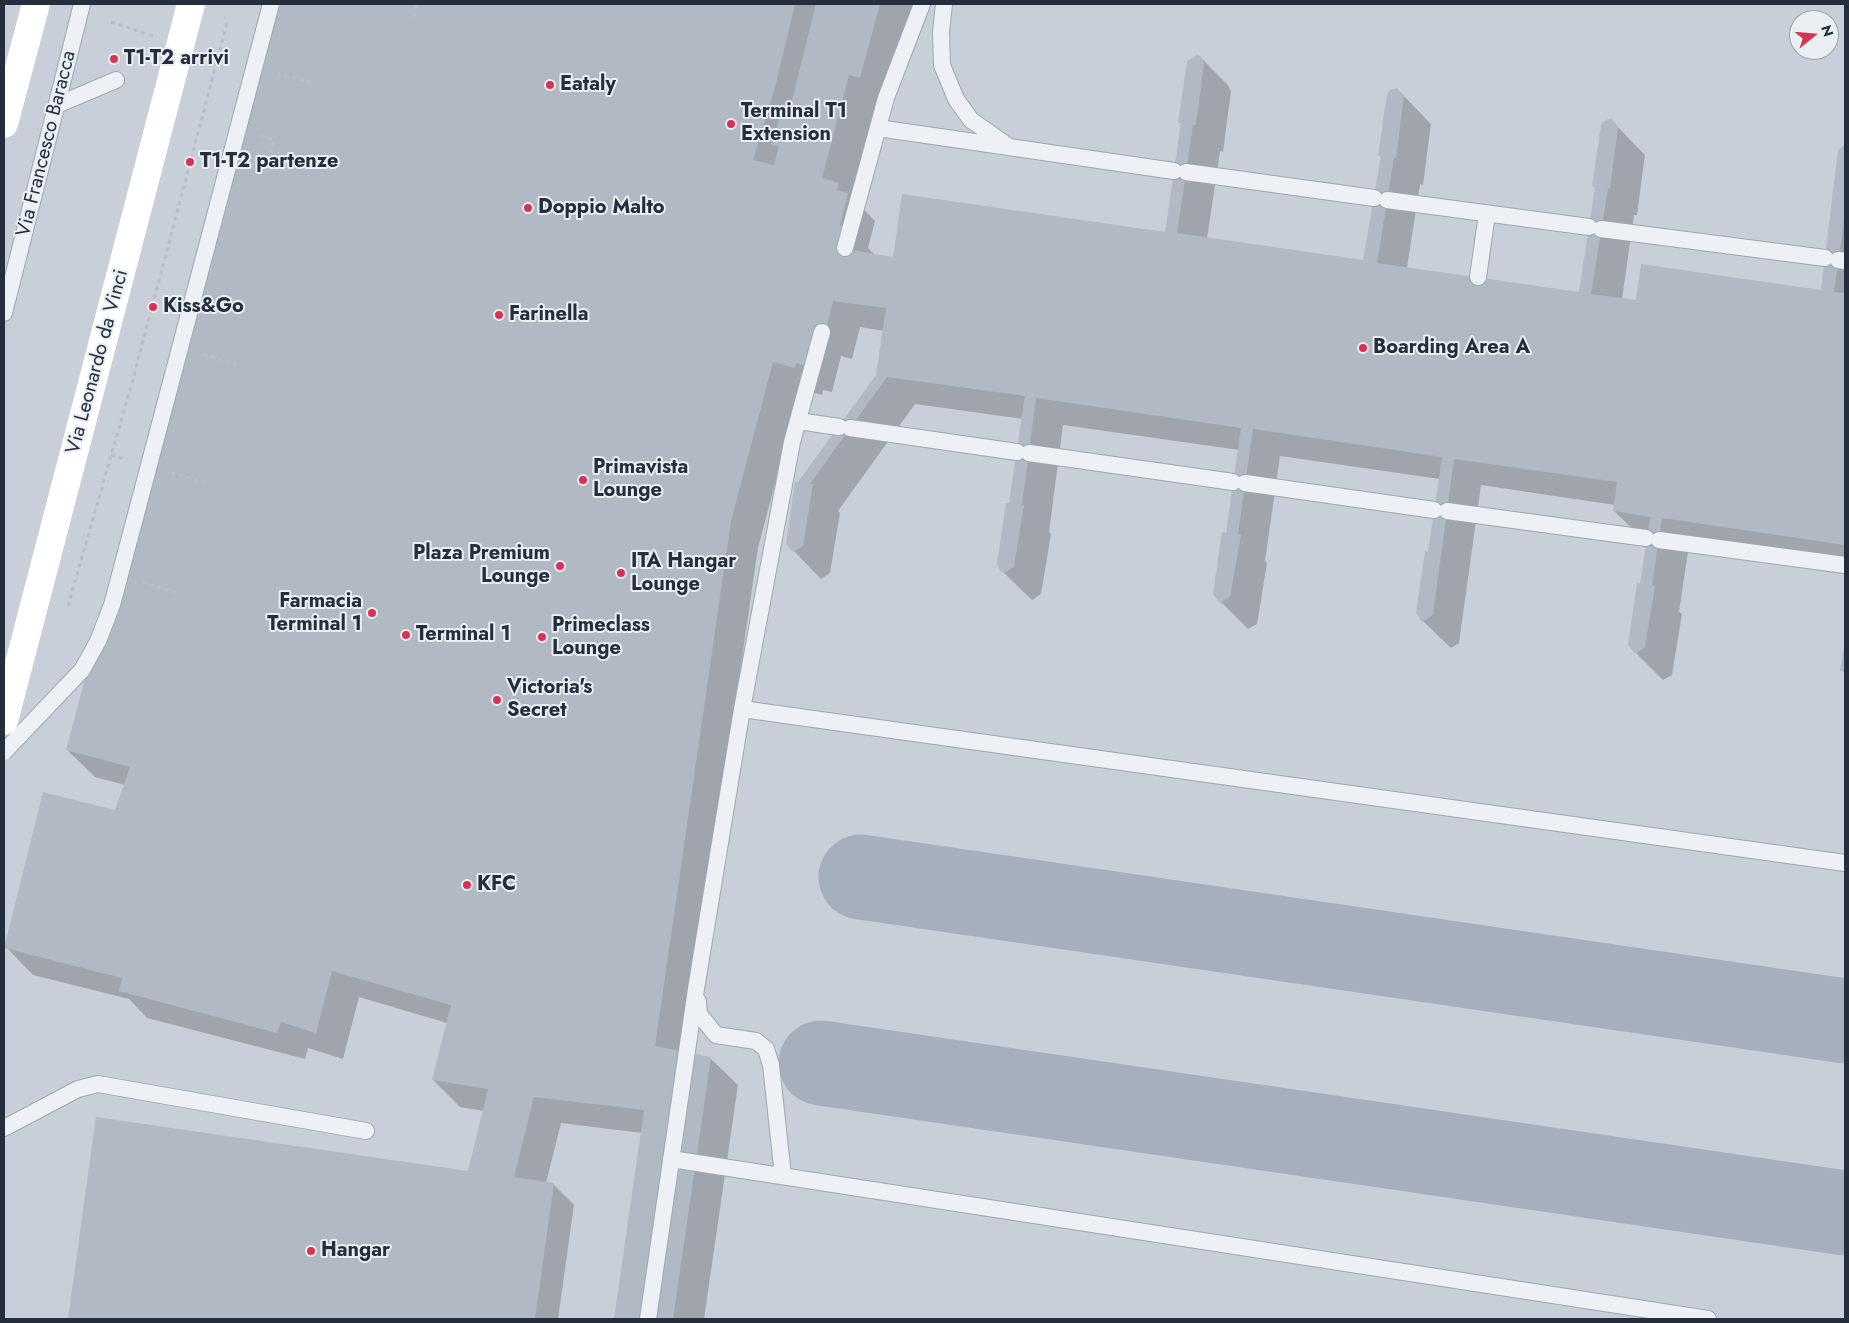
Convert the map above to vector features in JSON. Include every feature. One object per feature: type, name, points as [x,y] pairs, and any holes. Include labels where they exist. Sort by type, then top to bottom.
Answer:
[{"type":"main road","points":[[4,124],[36,4]]},
{"type":"main road","name":"Via Leonardo da Vinci","points":[[4,721],[191,4]]},
{"type":"lane","name":"Via Francesco Baracca","points":[[4,313],[82,4]]},
{"type":"lane","points":[[4,752],[82,670],[98,641],[112,605],[271,4]]},
{"type":"lane","points":[[845,248],[886,98],[922,4]]},
{"type":"lane","points":[[944,4],[941,32],[942,64],[956,99],[971,120],[1012,148]]},
{"type":"lane","points":[[56,105],[116,80]]},
{"type":"lane","points":[[878,128],[1487,214],[1836,260]]},
{"type":"lane","points":[[1478,277],[1487,214]]},
{"type":"lane","points":[[648,1319],[696,989],[742,709],[798,421],[822,332]]},
{"type":"lane","points":[[798,421],[1845,565]]},
{"type":"lane","points":[[742,709],[1845,863]]},
{"type":"lane","points":[[696,989],[699,1014],[716,1035],[756,1041],[766,1050],[771,1065],[783,1176]]},
{"type":"lane","points":[[4,1128],[78,1089],[98,1084],[366,1131]]},
{"type":"lane","points":[[671,1160],[1708,1319]]},
{"type":"path","points":[[414,17],[417,4]]},
{"type":"path","points":[[111,455],[227,23]]},
{"type":"shaded area","points":[[4,4],[1845,4],[1845,1319],[4,1319]]},
{"type":"building","name":"Terminal 1","points":[[264,4],[795,4],[775,87],[753,160],[774,165],[779,146],[772,145],[780,116],[788,117],[816,4],[880,4],[860,78],[849,75],[822,178],[839,183],[837,190],[848,193],[840,225],[849,228],[852,250],[893,257],[902,194],[1165,232],[1181,123],[1178,123],[1187,61],[1197,55],[1201,56],[1204,63],[1196,125],[1193,125],[1177,233],[1363,260],[1381,156],[1378,156],[1387,94],[1390,90],[1397,88],[1404,96],[1396,158],[1394,158],[1377,263],[1579,292],[1595,187],[1592,186],[1601,125],[1604,121],[1611,118],[1618,127],[1610,189],[1608,188],[1591,294],[1636,300],[1641,264],[1821,290],[1838,150],[1845,144],[1845,214],[1834,292],[1845,293],[1845,545],[1662,518],[1652,586],[1655,586],[1645,647],[1635,654],[1628,645],[1637,583],[1640,584],[1650,517],[1613,511],[1617,482],[1454,459],[1433,615],[1422,622],[1416,613],[1425,551],[1428,552],[1442,457],[1253,429],[1238,534],[1241,535],[1230,597],[1220,603],[1213,594],[1222,532],[1226,533],[1241,428],[1036,398],[1022,505],[1024,505],[1014,567],[1004,573],[1001,572],[997,564],[1006,503],[1009,503],[1025,396],[887,377],[810,484],[813,484],[803,546],[793,552],[786,544],[795,482],[798,482],[876,375],[886,308],[833,301],[825,333],[814,330],[805,366],[796,363],[795,368],[773,362],[731,521],[655,1046],[711,1057],[673,1319],[614,1319],[644,1110],[534,1097],[514,1177],[554,1183],[535,1319],[68,1319],[96,1117],[468,1171],[488,1089],[432,1080],[451,1005],[332,971],[316,1033],[281,1022],[277,1033],[119,991],[122,978],[4,948],[43,792],[115,810],[130,767],[66,750]]},
{"type":"building","points":[[1845,647],[1845,672],[1840,671]]},
{"type":"taxiway","points":[[861,877],[1845,1021]]},
{"type":"taxiway","points":[[821,1063],[1845,1213]]},
{"type":"place","name":"T1-T2 arrivi","points":[[114,59]]},
{"type":"place","name":"Eataly","points":[[550,85]]},
{"type":"place","name":"Terminal T1 Extension","points":[[731,124]]},
{"type":"place","name":"T1-T2 partenze","points":[[190,162]]},
{"type":"place","name":"Doppio Malto","points":[[528,208]]},
{"type":"place","name":"Kiss&Go","points":[[153,307]]},
{"type":"place","name":"Farinella","points":[[499,315]]},
{"type":"place","name":"Boarding Area A","points":[[1363,348]]},
{"type":"place","name":"Primavista Lounge","points":[[583,480]]},
{"type":"place","name":"Plaza Premium Lounge","points":[[560,566]]},
{"type":"place","name":"ITA Hangar Lounge","points":[[621,573]]},
{"type":"place","name":"Farmacia Terminal 1","points":[[372,613]]},
{"type":"place","name":"Terminal 1","points":[[406,635]]},
{"type":"place","name":"Primeclass Lounge","points":[[542,637]]},
{"type":"place","name":"Victoria's Secret","points":[[497,700]]},
{"type":"place","name":"KFC","points":[[467,885]]},
{"type":"place","name":"Hangar","points":[[311,1251]]}]
